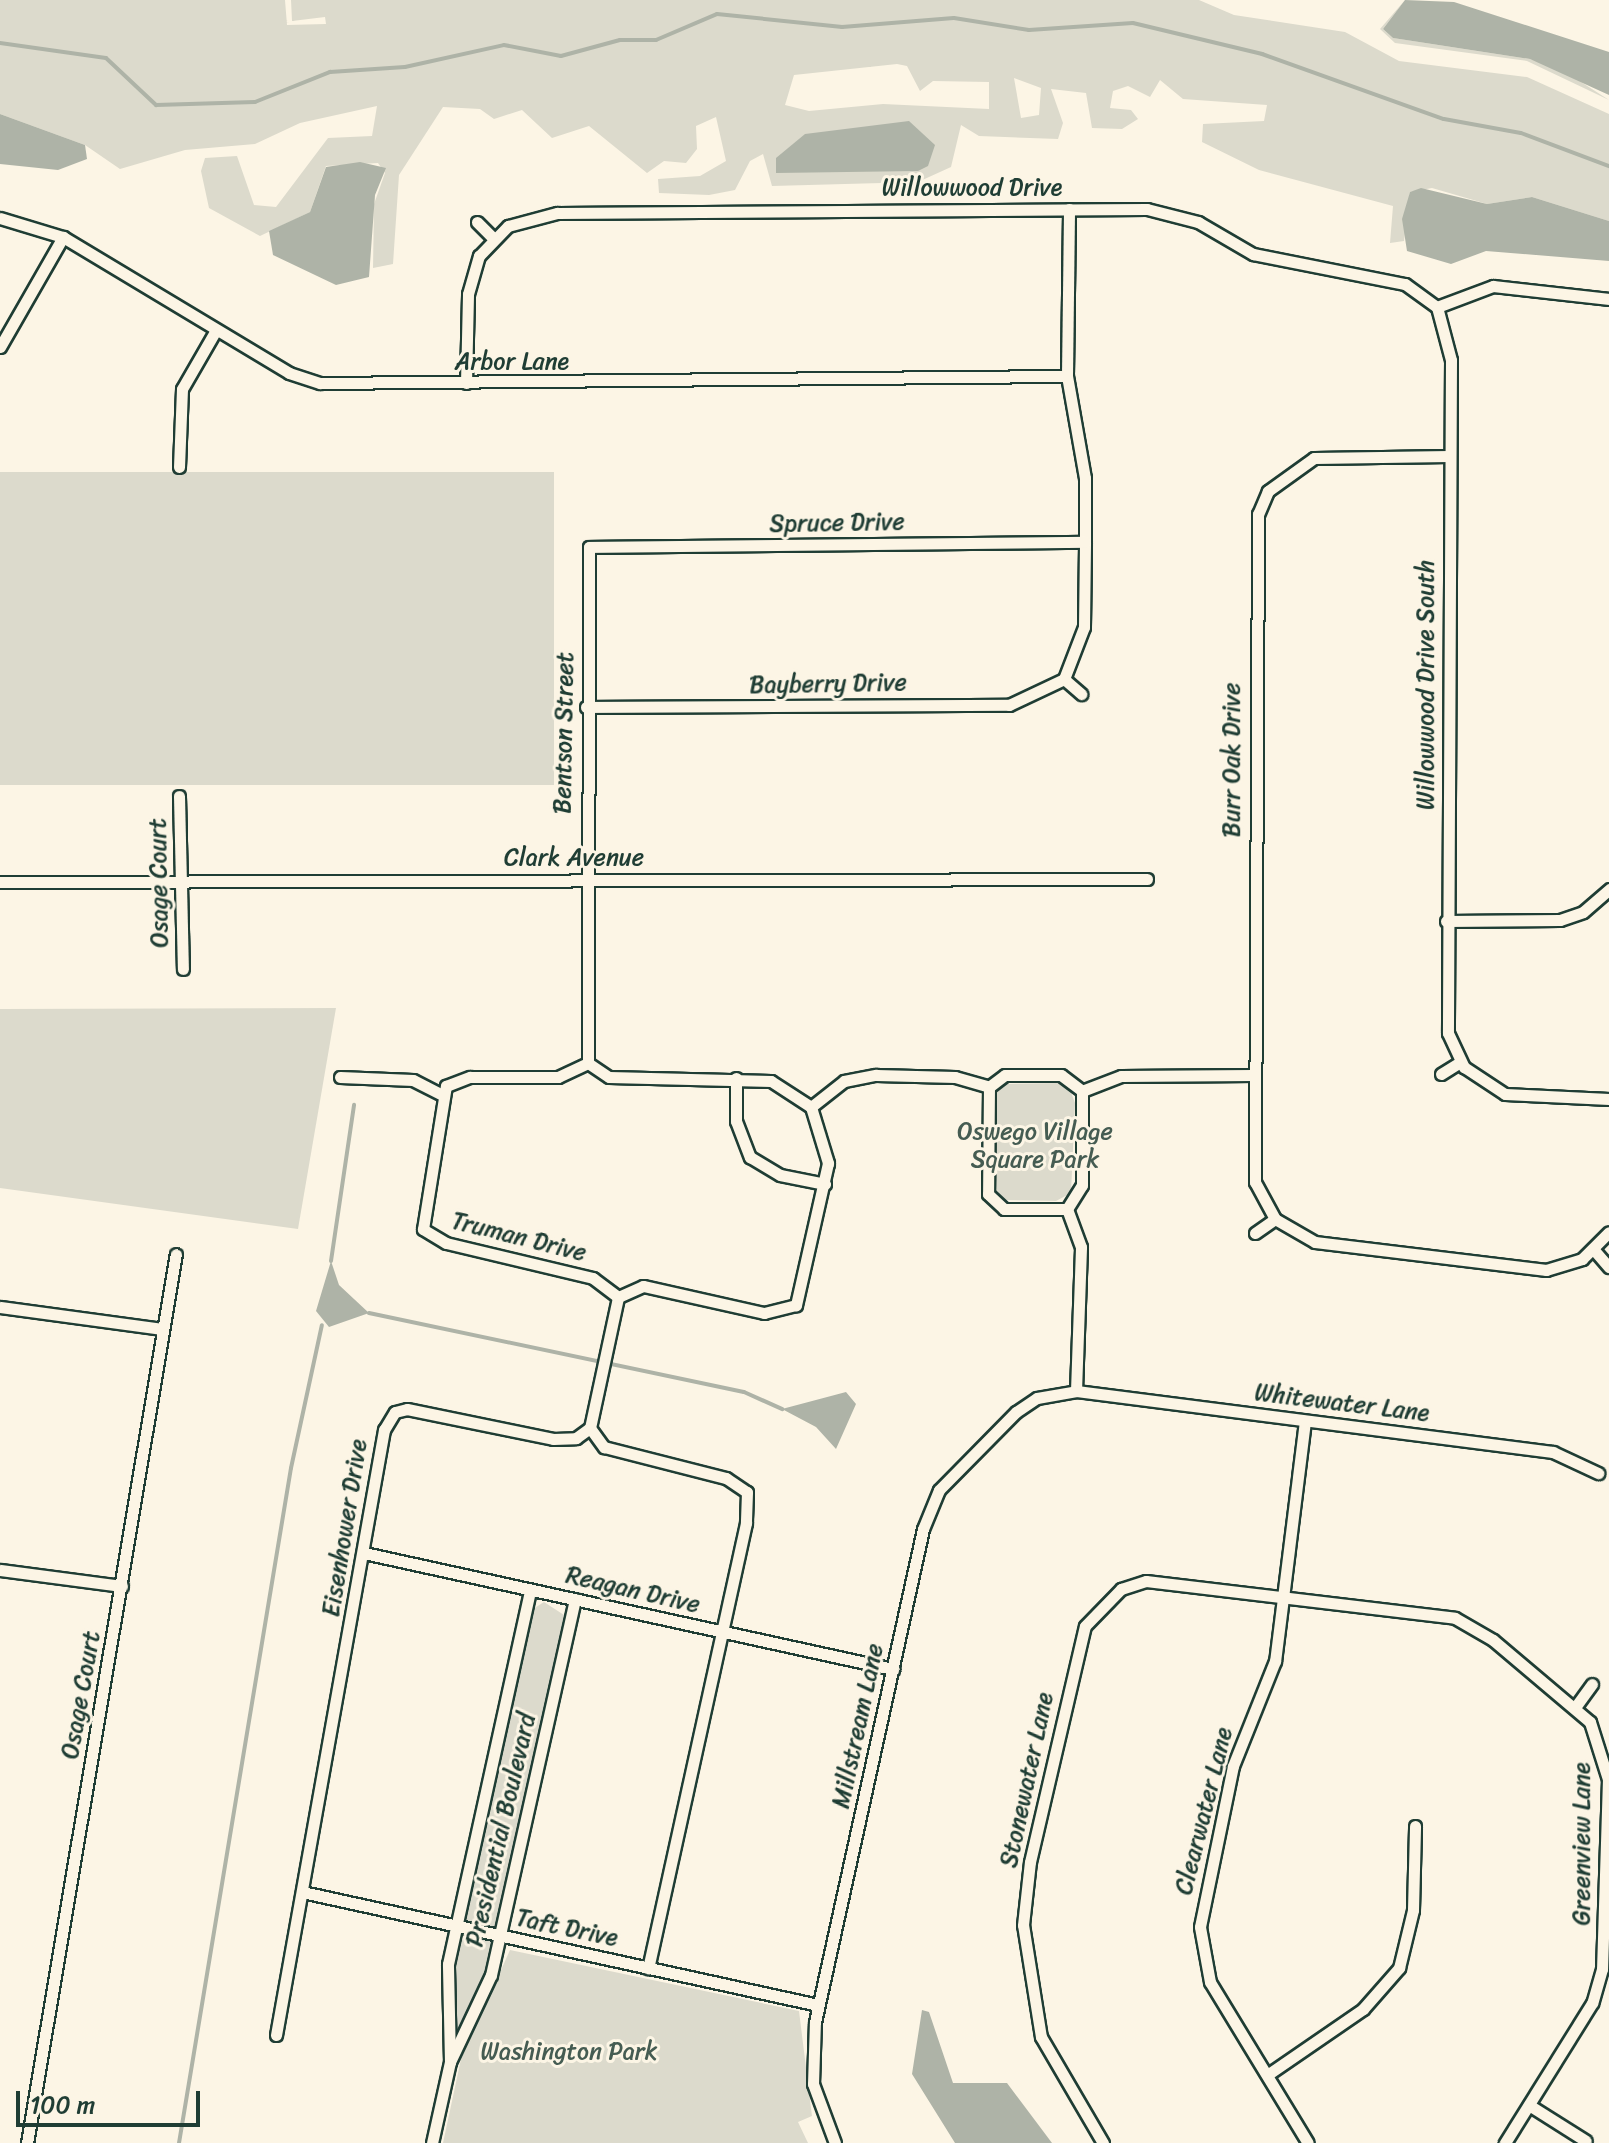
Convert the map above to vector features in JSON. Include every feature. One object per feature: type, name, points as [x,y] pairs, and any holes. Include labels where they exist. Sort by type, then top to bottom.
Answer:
[{"type":"street","points":[[1069,209],[1067,376],[1085,478],[1085,542],[1084,627],[1064,679],[1081,694]]},
{"type":"street","name":"Willowwood Drive","points":[[493,238],[523,220],[557,213],[1164,211],[1253,254],[1376,275],[1437,307]]},
{"type":"street","name":"Arbor Lane","points":[[0,218],[63,237],[216,330],[320,383],[1067,376]]},
{"type":"street","points":[[466,383],[468,294],[493,238],[477,222]]},
{"type":"street","points":[[0,347],[63,237]]},
{"type":"street","points":[[1437,307],[1493,286],[1609,299]]},
{"type":"street","name":"Willowwood Drive South","points":[[1437,307],[1451,360],[1446,1014],[1460,1062]]},
{"type":"street","points":[[179,467],[182,389],[216,330]]},
{"type":"street","name":"Burr Oak Drive","points":[[1275,1219],[1253,1171],[1258,514],[1268,491],[1314,458],[1449,456]]},
{"type":"street","name":"Spruce Drive","points":[[589,547],[1085,542]]},
{"type":"street","name":"Bentson Street","points":[[588,1063],[584,880],[589,547]]},
{"type":"street","name":"Bayberry Drive","points":[[586,707],[1009,705],[1064,679]]},
{"type":"street","name":"Osage Court","points":[[179,796],[183,969]]},
{"type":"street","name":"Clark Avenue","points":[[0,882],[1147,879]]},
{"type":"street","points":[[1446,921],[1560,920],[1606,898]]},
{"type":"street","points":[[1441,1074],[1460,1062],[1505,1094],[1609,1099]]},
{"type":"street","points":[[340,1077],[413,1080],[440,1094],[457,1079],[558,1077],[588,1063],[609,1077],[771,1081],[811,1107],[827,1145],[825,1184],[802,1294],[787,1312],[643,1286],[618,1297],[590,1428],[604,1447],[726,1478],[747,1492],[722,1632],[648,1968]]},
{"type":"street","points":[[811,1107],[859,1077],[938,1075],[989,1087]]},
{"type":"street","points":[[989,1087],[1005,1075],[1061,1075],[1082,1091]]},
{"type":"street","points":[[1082,1091],[1121,1076],[1253,1075]]},
{"type":"street","points":[[736,1078],[736,1121],[750,1157],[780,1175],[825,1184]]},
{"type":"street","points":[[989,1087],[988,1194],[1004,1209],[1067,1209]]},
{"type":"street","points":[[1067,1209],[1082,1185],[1082,1091]]},
{"type":"street","name":"Truman Drive","points":[[440,1094],[421,1217],[431,1238],[578,1272],[618,1297]]},
{"type":"street","points":[[1067,1209],[1081,1247],[1076,1391]]},
{"type":"street","points":[[1255,1233],[1275,1219],[1315,1242],[1523,1269],[1560,1267],[1594,1250],[1609,1232]]},
{"type":"street","points":[[1594,1250],[1609,1267]]},
{"type":"street","name":"Osage Court","points":[[27,2143],[176,1254]]},
{"type":"street","points":[[0,1307],[163,1329]]},
{"type":"street","name":"Whitewater Lane","points":[[1076,1391],[1553,1452],[1598,1473]]},
{"type":"street","name":"Millstream Lane","points":[[835,2143],[813,2084],[818,2005],[893,1669],[939,1490],[1016,1412],[1037,1398],[1076,1391]]},
{"type":"street","name":"Eisenhower Drive","points":[[276,2035],[307,1893],[384,1430],[395,1412],[553,1439],[576,1438],[590,1428]]},
{"type":"street","name":"Clearwater Lane","points":[[1305,1421],[1275,1661],[1233,1766],[1200,1927],[1210,1982],[1270,2073],[1308,2143]]},
{"type":"street","name":"Reagan Drive","points":[[364,1553],[893,1669]]},
{"type":"street","points":[[0,1570],[122,1586]]},
{"type":"street","name":"Stonewater Lane","points":[[1103,2143],[1041,2037],[1023,1925],[1030,1862],[1083,1632],[1099,1606],[1146,1581],[1283,1595]]},
{"type":"street","name":"Presidential Boulevard","points":[[432,2143],[450,2062],[445,1988],[530,1590]]},
{"type":"street","name":"Greenview Lane","points":[[1283,1595],[1455,1618],[1576,1706],[1606,1759],[1602,1969],[1592,2003],[1505,2143]]},
{"type":"street","name":"Presidential Boulevard","points":[[450,2062],[485,2000],[575,1599]]},
{"type":"street","points":[[1576,1706],[1592,1684]]},
{"type":"street","points":[[1270,2073],[1363,2009],[1399,1968],[1413,1910],[1415,1826]]},
{"type":"street","name":"Taft Drive","points":[[307,1893],[818,2005]]},
{"type":"street","points":[[1529,2105],[1586,2141]]},
{"type":"green space","points":[[0,0],[285,0],[287,25],[326,24],[325,17],[292,21],[291,0],[1199,0],[1234,15],[1345,32],[1399,61],[1527,77],[1609,114],[1609,221],[1532,197],[1487,204],[1432,188],[1410,192],[1404,241],[1390,243],[1393,206],[1259,170],[1202,142],[1203,124],[1264,121],[1267,105],[1183,99],[1160,80],[1150,97],[1128,86],[1113,91],[1110,108],[1131,110],[1138,119],[1122,129],[1092,128],[1086,93],[1051,89],[1063,123],[1058,139],[979,136],[961,125],[951,167],[918,182],[772,186],[763,154],[750,161],[735,190],[709,195],[659,193],[658,179],[700,176],[726,161],[716,117],[696,126],[697,149],[686,163],[664,161],[647,173],[589,126],[552,138],[522,110],[494,119],[480,109],[443,107],[399,175],[393,264],[373,268],[374,204],[385,173],[378,163],[326,166],[310,212],[260,236],[209,208],[201,171],[205,158],[237,156],[254,205],[276,207],[328,138],[372,136],[377,106],[300,123],[255,144],[185,150],[120,169],[85,145],[0,114]],"holes":[[[897,64],[907,66],[920,91],[933,81],[989,82],[989,109],[883,104],[809,111],[785,105],[794,75]],[[1014,78],[1041,88],[1039,115],[1021,118]]]},
{"type":"green space","points":[[1405,0],[1383,29],[1393,38],[1530,59],[1561,69],[1609,100],[1527,61],[1395,43],[1380,29]]},
{"type":"green space","points":[[0,472],[554,472],[554,785],[0,785]]},
{"type":"green space","points":[[336,1008],[298,1229],[0,1188],[0,1009]]},
{"type":"green space","name":"Oswego Village Square Park","points":[[1057,1083],[1069,1087],[1075,1103],[1071,1193],[1056,1201],[1005,1200],[995,1188],[997,1092],[1006,1084]]},
{"type":"green space","points":[[544,1602],[564,1615],[488,1972],[455,2040],[455,1960],[533,1609]]},
{"type":"green space","name":"Washington Park","points":[[510,1950],[799,2011],[812,2116],[798,2122],[808,2143],[443,2143],[461,2059]]},
{"type":"shaded area","points":[[1405,0],[1454,2],[1609,52],[1609,95],[1530,59],[1393,38],[1383,29]]},
{"type":"shaded area","points":[[0,114],[85,145],[87,159],[58,170],[0,164]]},
{"type":"shaded area","points":[[909,121],[935,145],[928,166],[918,171],[776,173],[776,158],[805,134]]},
{"type":"shaded area","points":[[360,162],[386,168],[375,195],[369,277],[336,285],[273,255],[269,231],[310,212],[326,167]]},
{"type":"shaded area","points":[[1421,188],[1487,204],[1532,197],[1609,221],[1609,261],[1486,251],[1451,264],[1407,251],[1402,219],[1410,192]]},
{"type":"shaded area","points":[[331,1261],[339,1285],[369,1313],[329,1327],[316,1311]]},
{"type":"shaded area","points":[[846,1392],[856,1404],[836,1449],[816,1427],[782,1409]]},
{"type":"shaded area","points":[[922,2010],[929,2012],[953,2083],[1007,2083],[1052,2143],[955,2143],[912,2074]]},
{"type":"waterway","points":[[0,43],[106,58],[156,105],[255,102],[330,72],[405,67],[504,45],[561,56],[620,40],[656,40],[717,14],[842,27],[954,18],[1029,30],[1133,23],[1262,54],[1444,119],[1521,133],[1609,166]]},
{"type":"waterway","points":[[331,1261],[354,1105]]},
{"type":"waterway","points":[[369,1313],[744,1392],[782,1409]]},
{"type":"waterway","points":[[179,2143],[291,1468],[322,1325]]}]
